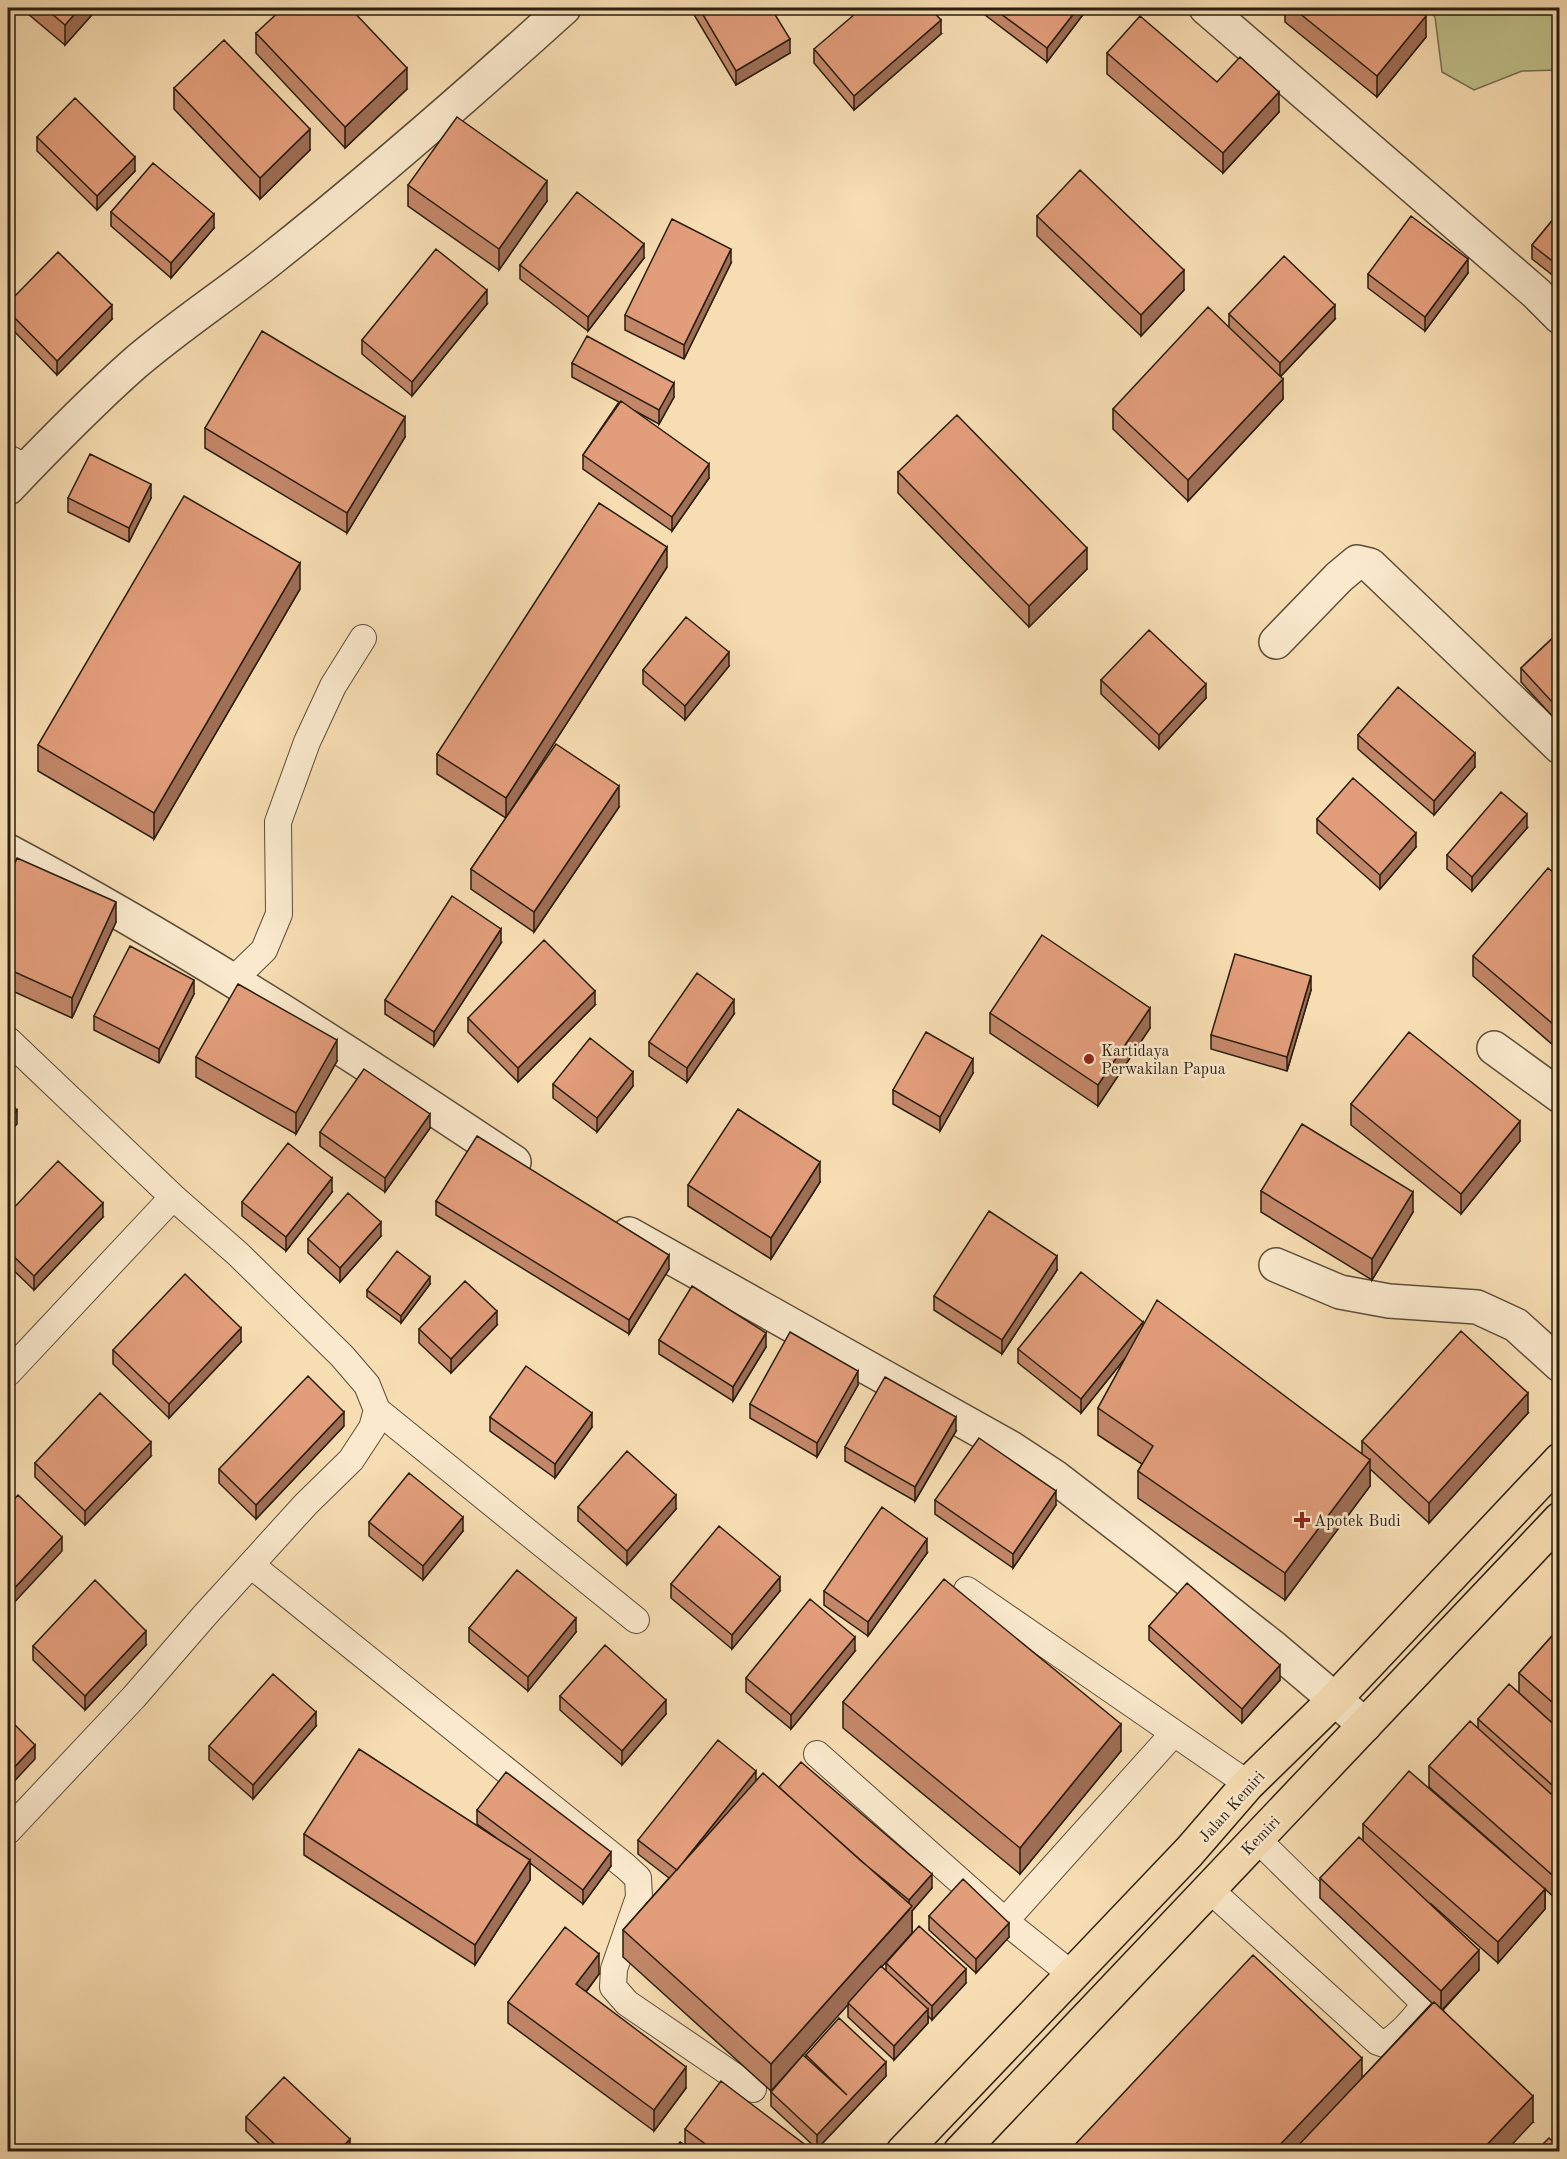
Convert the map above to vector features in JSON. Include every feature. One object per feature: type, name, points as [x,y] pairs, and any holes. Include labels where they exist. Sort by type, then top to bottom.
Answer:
[{"type":"highway","name":"Jalan Kemiri","points":[[903,2151],[1189,1852],[1248,1784],[1335,1699],[1560,1460]]},
{"type":"highway","name":"Kemiri","points":[[960,2151],[1560,1519]]},
{"type":"street","points":[[14,471],[134,364],[269,261],[462,101],[564,8]]},
{"type":"street","points":[[1206,8],[1536,293],[1560,317]]},
{"type":"street","points":[[1276,642],[1339,577],[1357,562],[1370,565],[1560,747]]},
{"type":"street","points":[[8,851],[100,901],[233,980],[340,1046],[534,1175]]},
{"type":"street","points":[[1494,1048],[1560,1096]]},
{"type":"street","points":[[603,1219],[1011,1448],[1055,1476],[1274,1648],[1365,1725]]},
{"type":"street","points":[[1276,1265],[1340,1292],[1398,1302],[1477,1307],[1516,1325],[1560,1365]]},
{"type":"lane","points":[[233,980],[264,950],[279,914],[278,822],[311,733],[333,686],[363,638]]},
{"type":"lane","points":[[8,1040],[173,1197],[238,1254],[342,1356],[367,1385],[377,1410],[636,1620]]},
{"type":"lane","points":[[8,1374],[173,1197]]},
{"type":"lane","points":[[8,1832],[134,1697],[306,1504],[351,1460],[372,1428],[377,1410]]},
{"type":"lane","points":[[251,1566],[638,1878],[639,1898],[614,1969],[613,1987],[627,2003],[753,2090]]},
{"type":"lane","points":[[968,1590],[1248,1784]]},
{"type":"lane","points":[[1005,1921],[1173,1734]]},
{"type":"lane","points":[[817,1754],[1005,1921],[1071,1974]]},
{"type":"lane","points":[[1209,1889],[1378,2042],[1384,2044],[1391,2040],[1418,2014],[1422,2008],[1422,2001],[1257,1839]]},
{"type":"green space","points":[[1427,8],[1559,8],[1559,70],[1522,71],[1474,90],[1442,72],[1435,17]]},
{"type":"building","points":[[45,8],[80,8],[65,25]]},
{"type":"building","points":[[283,8],[350,8],[407,68],[345,127],[256,33]]},
{"type":"building","points":[[699,8],[771,8],[790,39],[736,71]]},
{"type":"building","points":[[862,8],[930,8],[941,20],[854,96],[814,49]]},
{"type":"building","points":[[993,8],[1078,8],[1047,48]]},
{"type":"building","points":[[1293,8],[1415,8],[1426,16],[1377,76]]},
{"type":"building","points":[[1140,16],[1217,82],[1240,57],[1279,92],[1223,153],[1107,53]]},
{"type":"building","points":[[224,40],[310,129],[260,178],[174,88]]},
{"type":"building","points":[[75,98],[135,157],[97,196],[37,137]]},
{"type":"building","points":[[457,117],[547,181],[499,249],[408,185]]},
{"type":"building","points":[[153,163],[214,214],[171,263],[111,212]]},
{"type":"building","points":[[1080,170],[1184,270],[1141,315],[1037,216]]},
{"type":"building","points":[[577,192],[644,244],[588,317],[520,265]]},
{"type":"building","points":[[1560,211],[1560,267],[1532,245]]},
{"type":"building","points":[[1411,216],[1468,259],[1425,317],[1368,274]]},
{"type":"building","points":[[672,219],[731,249],[684,345],[625,315]]},
{"type":"building","points":[[436,249],[487,290],[412,382],[362,340]]},
{"type":"building","points":[[58,252],[112,305],[57,361],[8,311],[8,303]]},
{"type":"building","points":[[1284,256],[1335,305],[1280,363],[1229,314]]},
{"type":"building","points":[[1208,307],[1283,379],[1188,480],[1113,409]]},
{"type":"building","points":[[262,331],[405,417],[347,513],[205,428]]},
{"type":"building","points":[[587,336],[674,383],[659,410],[572,363]]},
{"type":"building","points":[[621,401],[709,464],[672,517],[583,455]]},
{"type":"building","points":[[957,415],[1087,548],[1029,606],[898,472]]},
{"type":"building","points":[[90,454],[151,484],[129,528],[68,498]]},
{"type":"building","points":[[184,496],[300,563],[154,813],[38,745]]},
{"type":"building","points":[[599,503],[667,547],[506,798],[437,754]]},
{"type":"building","points":[[686,617],[729,652],[685,706],[643,670]]},
{"type":"building","points":[[1149,630],[1206,684],[1159,735],[1101,680]]},
{"type":"building","points":[[1560,631],[1560,699],[1554,704],[1521,668]]},
{"type":"building","points":[[1398,687],[1475,753],[1434,801],[1358,735]]},
{"type":"building","points":[[556,744],[619,786],[534,912],[471,869]]},
{"type":"building","points":[[1353,778],[1416,833],[1380,875],[1317,819]]},
{"type":"building","points":[[1501,792],[1527,814],[1472,877],[1447,855]]},
{"type":"building","points":[[17,858],[116,902],[72,998],[8,969],[8,880]]},
{"type":"building","points":[[1548,868],[1560,878],[1560,1030],[1473,956]]},
{"type":"building","points":[[452,896],[501,929],[434,1032],[385,1000]]},
{"type":"building","points":[[1042,935],[1150,1008],[1098,1085],[990,1013]]},
{"type":"building","points":[[544,940],[595,991],[518,1068],[468,1018]]},
{"type":"building","points":[[130,946],[194,980],[159,1049],[94,1016]]},
{"type":"building","points":[[1235,954],[1311,976],[1287,1057],[1211,1035]]},
{"type":"building","points":[[697,973],[734,1000],[687,1068],[649,1042]]},
{"type":"building","points":[[238,984],[337,1040],[296,1113],[196,1057]]},
{"type":"building","points":[[926,1032],[973,1059],[940,1117],[893,1090]]},
{"type":"building","points":[[1409,1032],[1520,1121],[1461,1194],[1351,1104]]},
{"type":"building","points":[[590,1038],[633,1072],[597,1118],[553,1084]]},
{"type":"building","points":[[364,1069],[430,1114],[385,1178],[320,1132]]},
{"type":"building","points":[[8,1101],[17,1110],[8,1120]]},
{"type":"building","points":[[738,1109],[820,1162],[771,1238],[688,1185]]},
{"type":"building","points":[[1302,1124],[1413,1192],[1372,1259],[1261,1191]]},
{"type":"building","points":[[477,1136],[669,1255],[629,1320],[436,1201]]},
{"type":"building","points":[[288,1143],[332,1178],[286,1237],[242,1202]]},
{"type":"building","points":[[58,1161],[103,1203],[34,1276],[8,1251],[8,1214]]},
{"type":"building","points":[[348,1193],[381,1222],[340,1268],[308,1239]]},
{"type":"building","points":[[989,1211],[1057,1256],[1002,1340],[934,1296]]},
{"type":"building","points":[[397,1251],[430,1277],[401,1316],[367,1290]]},
{"type":"building","points":[[1081,1272],[1143,1322],[1081,1399],[1018,1349]]},
{"type":"building","points":[[185,1274],[241,1328],[169,1404],[113,1350]]},
{"type":"building","points":[[465,1281],[497,1311],[451,1359],[419,1329]]},
{"type":"building","points":[[692,1286],[766,1333],[733,1387],[659,1340]]},
{"type":"building","points":[[1157,1300],[1370,1460],[1285,1573],[1138,1471],[1153,1446],[1098,1408]]},
{"type":"building","points":[[1461,1331],[1528,1393],[1429,1503],[1362,1441]]},
{"type":"building","points":[[790,1332],[858,1371],[817,1443],[750,1404]]},
{"type":"building","points":[[526,1366],[592,1413],[555,1464],[490,1417]]},
{"type":"building","points":[[308,1376],[344,1412],[256,1505],[219,1469]]},
{"type":"building","points":[[885,1377],[956,1417],[915,1487],[845,1447]]},
{"type":"building","points":[[100,1393],[151,1442],[85,1511],[35,1463]]},
{"type":"building","points":[[979,1438],[1056,1491],[1013,1554],[935,1500]]},
{"type":"building","points":[[627,1451],[676,1495],[627,1551],[578,1507]]},
{"type":"building","points":[[409,1473],[463,1517],[423,1566],[369,1522]]},
{"type":"building","points":[[18,1495],[62,1537],[8,1595],[8,1506]]},
{"type":"building","points":[[882,1507],[927,1539],[868,1622],[824,1591]]},
{"type":"building","points":[[719,1526],[780,1577],[732,1635],[671,1584]]},
{"type":"building","points":[[517,1570],[576,1618],[528,1677],[469,1628]]},
{"type":"building","points":[[944,1579],[1121,1724],[1020,1848],[843,1702]]},
{"type":"building","points":[[95,1580],[146,1631],[85,1696],[33,1646]]},
{"type":"building","points":[[1187,1583],[1280,1665],[1242,1709],[1149,1626]]},
{"type":"building","points":[[810,1599],[855,1637],[791,1715],[746,1678]]},
{"type":"building","points":[[1560,1627],[1560,1709],[1519,1673]]},
{"type":"building","points":[[605,1645],[666,1700],[622,1751],[560,1696]]},
{"type":"building","points":[[273,1674],[316,1712],[253,1785],[209,1746]]},
{"type":"building","points":[[1509,1684],[1560,1730],[1560,1792],[1478,1719]]},
{"type":"building","points":[[8,1718],[35,1745],[8,1774]]},
{"type":"building","points":[[1470,1721],[1560,1802],[1559,1881],[1429,1766]]},
{"type":"building","points":[[718,1740],[756,1771],[677,1870],[638,1840]]},
{"type":"building","points":[[359,1749],[530,1860],[475,1945],[304,1834]]},
{"type":"building","points":[[801,1762],[932,1874],[909,1900],[861,1861],[779,1787]]},
{"type":"building","points":[[1409,1771],[1545,1889],[1498,1942],[1363,1824]]},
{"type":"building","points":[[506,1772],[611,1852],[583,1890],[477,1810]]},
{"type":"building","points":[[763,1773],[912,1906],[771,2064],[623,1930]]},
{"type":"building","points":[[1359,1837],[1479,1950],[1441,1991],[1320,1878]]},
{"type":"building","points":[[963,1879],[1009,1923],[976,1959],[929,1916]]},
{"type":"building","points":[[919,1926],[966,1969],[932,2006],[886,1963]]},
{"type":"building","points":[[565,1927],[599,1954],[576,1984],[686,2067],[654,2110],[508,2002]]},
{"type":"building","points":[[1253,1955],[1362,2058],[1274,2151],[1069,2151]]},
{"type":"building","points":[[881,1966],[928,2009],[894,2046],[848,2003]]},
{"type":"building","points":[[1434,2002],[1533,2096],[1481,2151],[1293,2151]]},
{"type":"building","points":[[839,2018],[886,2062],[817,2135],[771,2092],[803,2055],[847,2095],[806,2055]]},
{"type":"building","points":[[284,2077],[350,2139],[339,2151],[282,2151],[246,2117]]},
{"type":"building","points":[[721,2081],[808,2147],[805,2151],[715,2151],[685,2129]]},
{"type":"building","points":[[1549,2138],[1560,2148],[1560,2151],[1536,2151]]},
{"type":"building","points":[[680,2142],[694,2151],[673,2151]]},
{"type":"place","name":"Kartidaya Perwakilan Papua","points":[[1089,1059]]},
{"type":"place","name":"Apotek Budi","points":[[1302,1520]]}]
